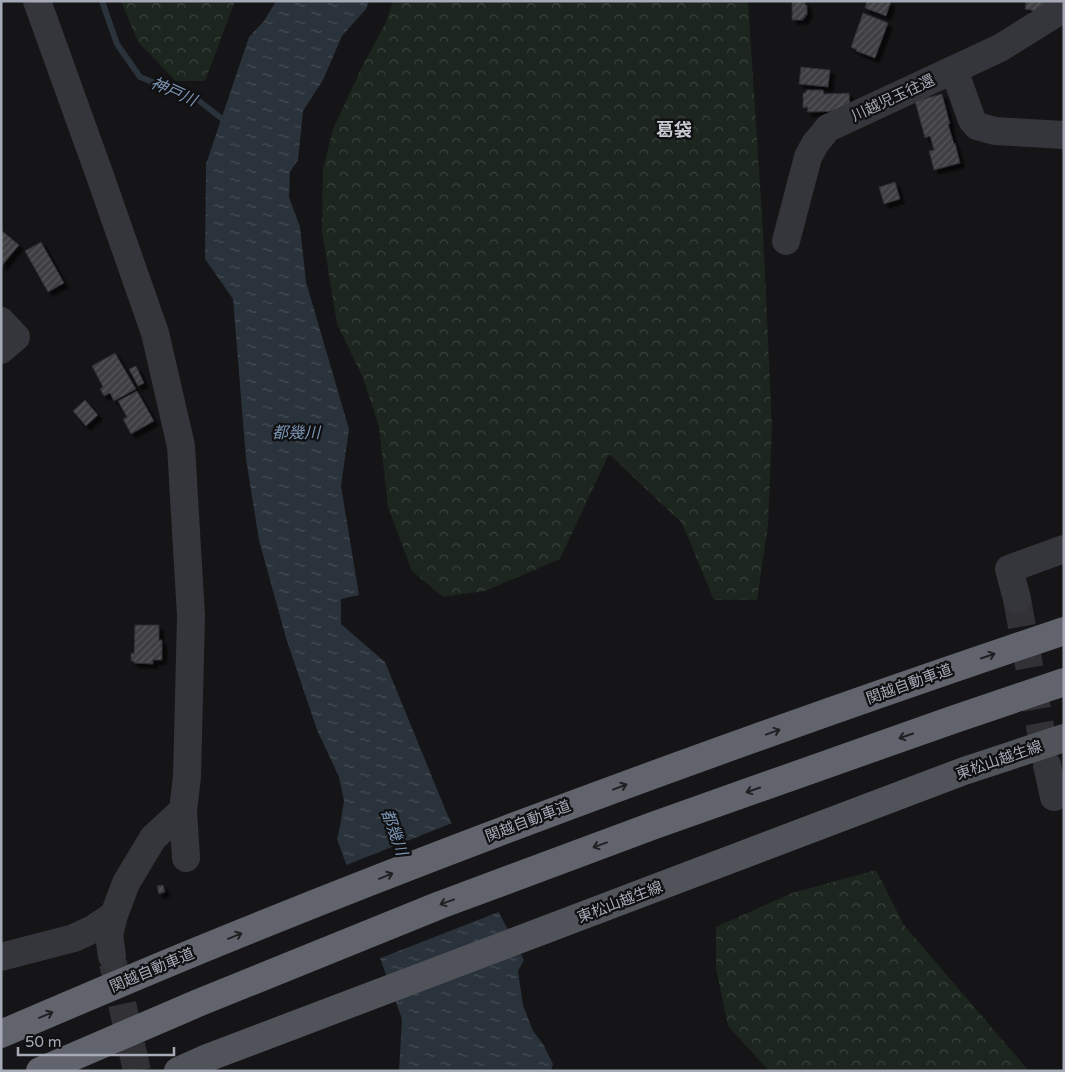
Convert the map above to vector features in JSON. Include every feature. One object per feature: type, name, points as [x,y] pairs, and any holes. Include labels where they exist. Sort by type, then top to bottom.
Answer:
[{"type":"highway","name":"関越自動車道","points":[[1,1034],[190,954],[429,859],[648,777],[941,672],[1064,631]]},
{"type":"highway","points":[[40,1071],[198,1003],[440,904],[664,821],[1064,682]]},
{"type":"main road","name":"東松山越生線","points":[[178,1071],[207,1058],[964,772],[1064,738]]},
{"type":"street","points":[[37,1],[100,172],[155,333],[181,446],[191,616],[187,777],[183,810],[186,858]]},
{"type":"street","name":"川越児玉往還","points":[[786,241],[808,157],[815,144],[828,128],[1000,48],[1064,8]]},
{"type":"street","points":[[954,70],[972,120],[977,126],[995,131],[1064,135]]},
{"type":"street","points":[[1,321],[16,337],[1,350]]},
{"type":"street","points":[[1017,598],[1009,569],[1064,549]]},
{"type":"street","points":[[1047,765],[1054,797]]},
{"type":"street","points":[[112,956],[109,935],[126,883],[153,838],[183,810]]},
{"type":"street","points":[[1,957],[74,938],[93,929],[114,915]]},
{"type":"green space","points":[[121,1],[235,1],[205,81],[176,81],[138,42]]},
{"type":"green space","points":[[393,1],[748,1],[763,231],[772,426],[768,526],[757,600],[714,600],[682,523],[609,454],[560,559],[485,591],[443,597],[412,571],[388,507],[379,427],[363,378],[337,324],[322,232],[323,168],[333,129],[361,69],[386,22]]},
{"type":"green space","points":[[876,870],[904,925],[1029,1071],[769,1071],[728,1026],[716,968],[716,927],[792,893]]},
{"type":"water","name":"都幾川","points":[[276,1],[369,1],[366,9],[342,36],[323,80],[303,111],[298,160],[290,172],[289,197],[300,227],[306,282],[349,429],[341,486],[359,595],[341,599],[341,624],[385,662],[448,816],[524,960],[518,971],[523,1005],[533,1031],[543,1044],[553,1064],[551,1071],[399,1071],[402,1019],[337,839],[344,801],[339,777],[317,730],[286,638],[259,540],[246,459],[233,299],[205,259],[206,164],[249,37],[264,21]]},
{"type":"pier","points":[[455,822],[501,911],[378,959],[344,866]]},
{"type":"building","points":[[792,1],[803,1],[807,5],[807,15],[805,15],[803,20],[792,20]]},
{"type":"building","points":[[867,1],[891,1],[886,16],[865,8]]},
{"type":"building","points":[[1026,1],[1048,1],[1046,8],[1041,12],[1025,9]]},
{"type":"building","points":[[863,13],[888,23],[875,58],[856,51],[851,47]]},
{"type":"building","points":[[801,67],[830,70],[828,87],[799,84]]},
{"type":"building","points":[[806,90],[823,90],[824,94],[849,93],[850,107],[848,111],[807,112],[808,107],[803,108],[803,93],[806,93]]},
{"type":"building","points":[[942,94],[950,124],[948,124],[960,163],[934,170],[929,151],[934,150],[930,136],[925,138],[915,101]]},
{"type":"building","points":[[895,182],[900,199],[884,204],[879,187]]},
{"type":"building","points":[[1,230],[19,245],[1,267]]},
{"type":"building","points":[[41,242],[64,283],[48,292],[25,251]]},
{"type":"building","points":[[115,353],[136,389],[114,401],[110,393],[104,396],[100,389],[103,387],[92,366]]},
{"type":"building","points":[[136,366],[144,383],[138,386],[129,369]]},
{"type":"building","points":[[137,391],[154,421],[131,434],[123,419],[127,417],[118,401]]},
{"type":"building","points":[[85,400],[98,415],[86,426],[73,411]]},
{"type":"building","points":[[135,625],[159,625],[159,640],[162,640],[162,660],[153,660],[153,664],[134,663],[134,661],[131,661],[131,653],[134,654]]},
{"type":"building","points":[[163,885],[165,892],[159,894],[157,886]]},
{"type":"waterway","name":"神戸川","points":[[102,1],[117,44],[140,77],[198,100],[226,122]]},
{"type":"tunnel","points":[[1017,599],[1047,765]]},
{"type":"tunnel","points":[[113,963],[137,1071]]},
{"type":"district","name":"葛袋","points":[[674,130]]}]
